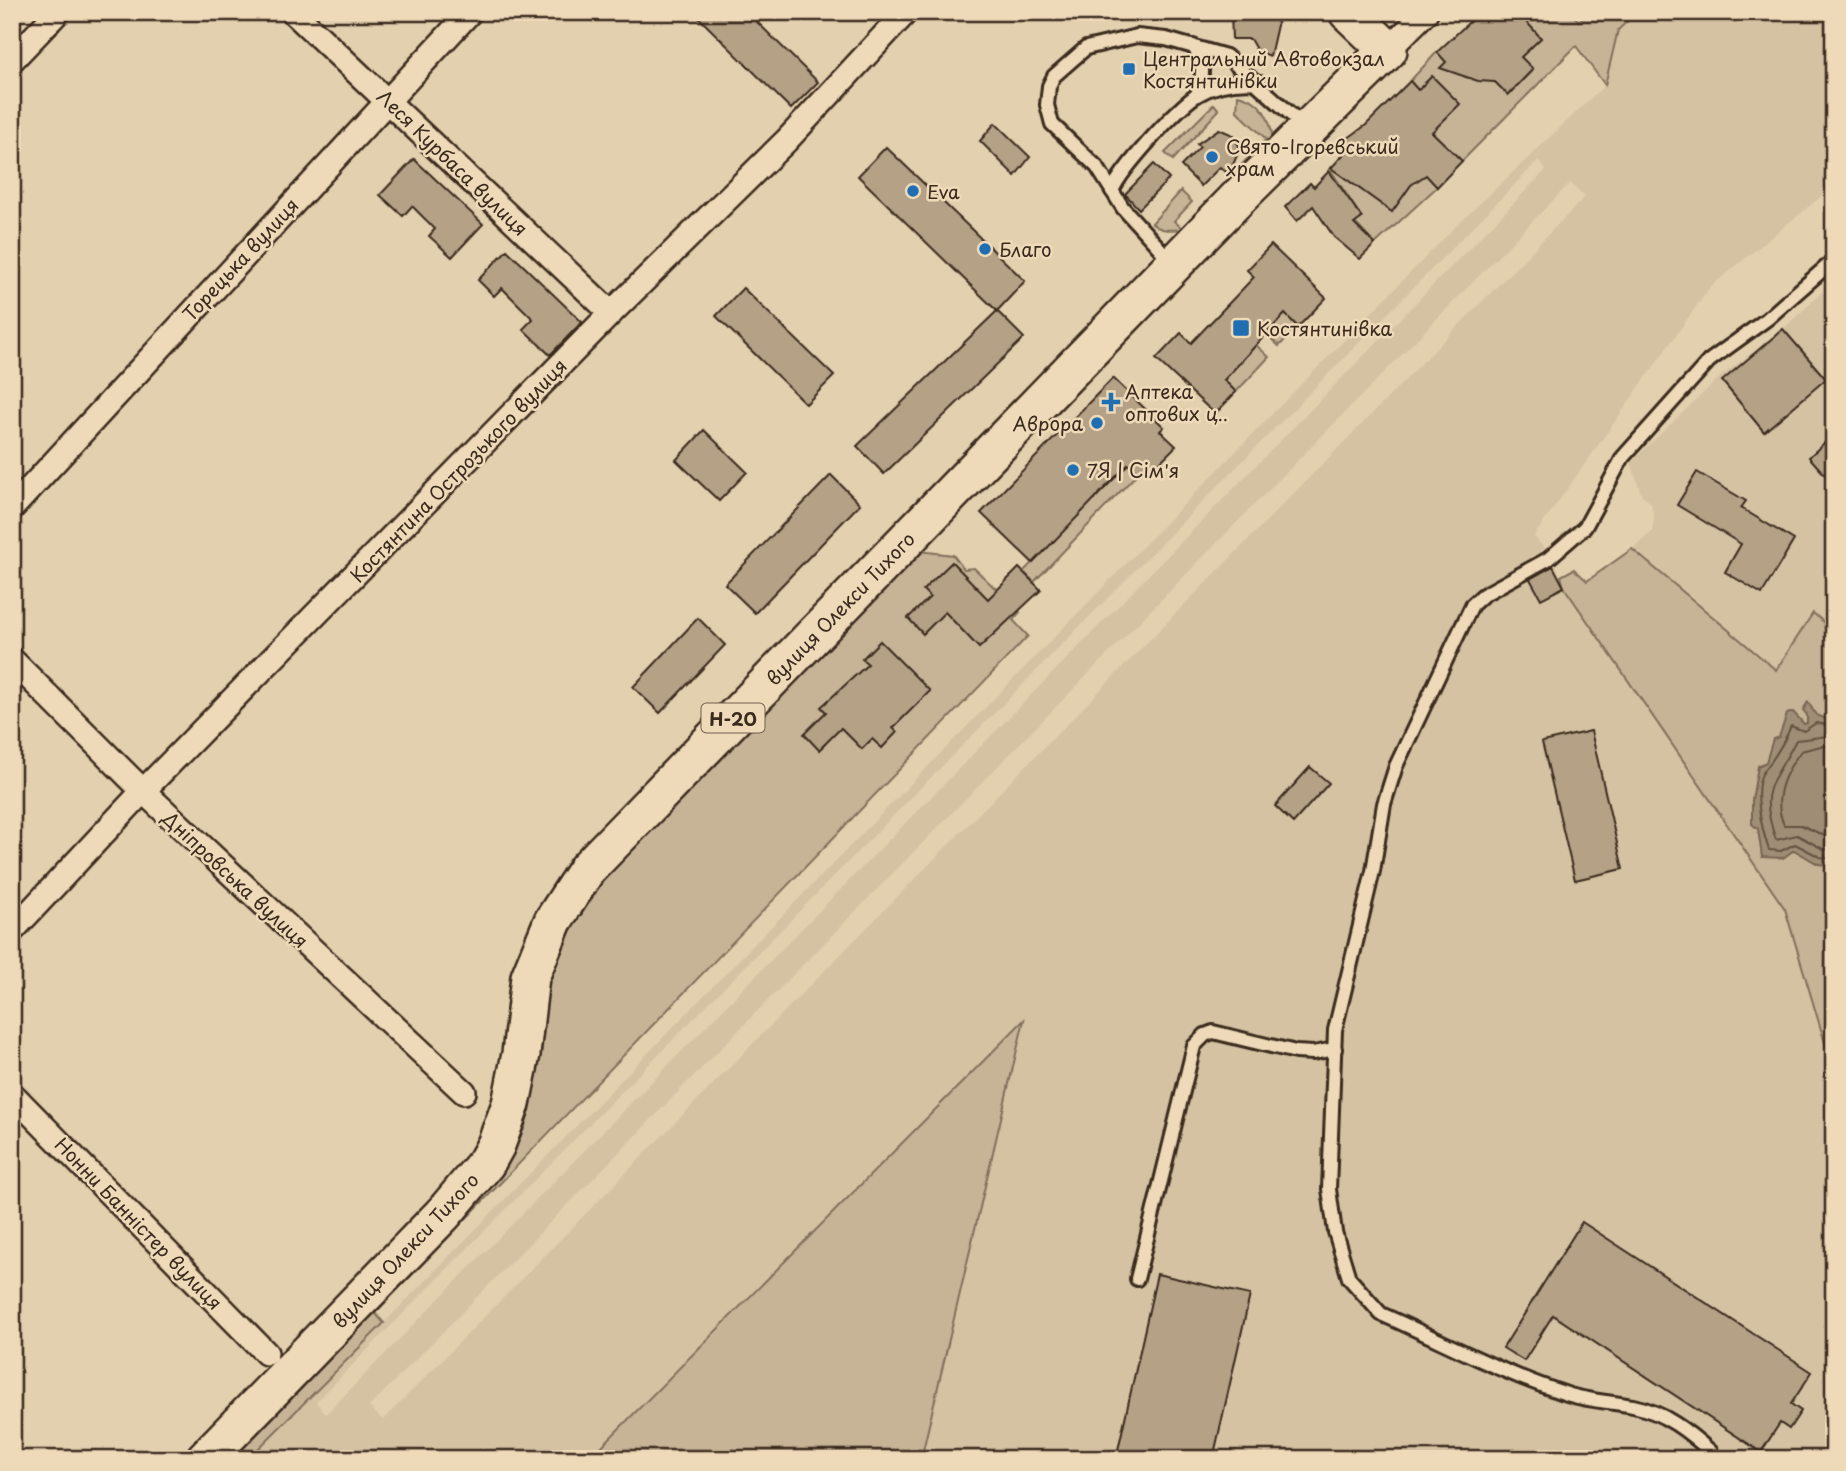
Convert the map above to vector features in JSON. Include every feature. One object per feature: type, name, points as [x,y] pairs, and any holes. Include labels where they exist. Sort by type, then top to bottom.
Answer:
[{"type":"main road","points":[[1348,12],[1388,50]]},
{"type":"main road","name":"вулиця Олекси Тихого","points":[[205,1459],[444,1213],[486,1163],[496,1145],[511,1104],[521,1054],[530,977],[553,921],[587,869],[1174,264],[1388,50]]},
{"type":"street","points":[[12,60],[58,12]]},
{"type":"street","name":"Леся Курбаса вулиця","points":[[293,12],[611,313]]},
{"type":"street","name":"Торецька вулиця","points":[[12,508],[470,12]]},
{"type":"street","name":"Костянтина Острозького вулиця","points":[[12,931],[143,792],[611,313],[786,141],[906,12]]},
{"type":"street","name":"вулиця Олекси Тихого","points":[[1388,50],[1426,12]]},
{"type":"street","name":"Дніпровська вулиця","points":[[12,660],[143,792],[464,1092]]},
{"type":"street","name":"Нонни Банністер вулиця","points":[[12,1094],[266,1353]]},
{"type":"lane","points":[[1174,264],[1123,208],[1097,167],[1049,116],[1049,86],[1055,76],[1086,48],[1110,41],[1137,36],[1193,46],[1226,56],[1260,83],[1308,130]]},
{"type":"lane","points":[[1193,46],[1201,57],[1203,76],[1197,95]]},
{"type":"lane","points":[[1112,191],[1119,173],[1197,95],[1225,84],[1260,83]]},
{"type":"lane","points":[[1712,1459],[1711,1452],[1693,1435],[1664,1417],[1636,1406],[1570,1395],[1547,1386],[1381,1314],[1363,1297],[1349,1278],[1340,1256],[1329,1189],[1335,1030],[1373,871],[1384,804],[1401,754],[1472,605],[1483,595],[1548,559],[1585,527],[1623,457],[1709,361],[1767,319],[1834,260]]},
{"type":"lane","points":[[1137,1279],[1194,1046],[1205,1035],[1213,1032],[1296,1052],[1313,1053],[1335,1049]]},
{"type":"shaded area","points":[[1531,12],[1569,12],[1579,21],[1587,12],[1637,12],[1618,30],[1605,85],[1576,46],[1462,161],[1432,132],[1459,104],[1418,90],[1410,81],[1437,52],[1465,77],[1495,82],[1508,95],[1533,70],[1521,57],[1541,38],[1523,20]]},
{"type":"shaded area","points":[[1637,12],[1834,12],[1834,186],[1710,287],[1534,536],[1555,561],[1564,587],[1785,909],[1834,1073],[1834,1459],[921,1459],[1023,1021],[589,1459],[248,1459],[1458,224],[1605,85],[1618,30]],"holes":[[[1538,161],[1546,170],[326,1414],[316,1402]],[[1570,183],[1585,197],[383,1420],[369,1407]]]},
{"type":"shaded area","points":[[1238,95],[1259,105],[1270,124],[1273,140],[1183,229],[1166,230],[1155,226],[1152,223],[1181,191],[1192,202],[1174,221],[1182,228],[1266,139],[1237,111]]},
{"type":"shaded area","points":[[1214,104],[1219,110],[1173,160],[1165,153]]},
{"type":"shaded area","points":[[1344,154],[1392,211],[1414,181],[1426,175],[1437,187],[1375,244],[1355,223],[1362,218],[1330,169]]},
{"type":"shaded area","points":[[1834,281],[1834,631],[1813,613],[1777,670],[1632,549],[1652,532],[1654,517],[1651,503],[1641,494],[1631,462],[1720,377],[1783,329]]},
{"type":"shaded area","points":[[1285,314],[1298,327],[1279,346],[1266,334]]},
{"type":"shaded area","points":[[1256,345],[1269,357],[1236,392],[1224,380]]},
{"type":"shaded area","points":[[1160,431],[1163,433],[1131,466],[1138,473],[1034,582],[1026,574],[1020,575]]},
{"type":"shaded area","points":[[1632,549],[1776,670],[1813,613],[1834,631],[1834,1073],[1785,909],[1564,587],[1561,576],[1574,569],[1587,581]]},
{"type":"shaded area","points":[[919,551],[953,555],[964,569],[974,568],[1020,612],[1013,620],[1028,636],[375,1313],[384,1323],[248,1459],[225,1459],[508,1161],[525,1127],[533,1093],[540,1051],[537,1030],[554,950],[603,876]]},
{"type":"shaded area","points":[[1024,1020],[921,1459],[589,1459]]},
{"type":"water","points":[[1808,702],[1816,715],[1830,720],[1834,718],[1834,866],[1818,864],[1794,850],[1783,858],[1762,857],[1758,829],[1752,824],[1752,800],[1758,766],[1766,762],[1773,739],[1779,737],[1787,714],[1793,712],[1804,724],[1807,723],[1807,715],[1803,710]]},
{"type":"building","points":[[693,12],[747,12],[818,82],[791,109]]},
{"type":"building","points":[[1231,12],[1280,12],[1270,56],[1257,51],[1250,39],[1232,39]]},
{"type":"building","points":[[1480,12],[1531,12],[1524,19],[1541,38],[1521,57],[1533,69],[1508,95],[1495,82],[1478,81],[1440,68],[1446,62],[1437,52]]},
{"type":"building","points":[[1432,76],[1460,104],[1432,132],[1462,161],[1437,187],[1426,175],[1411,185],[1392,212],[1331,168],[1344,154],[1341,152],[1344,141],[1366,125],[1410,81],[1418,90]]},
{"type":"building","points":[[995,123],[1030,157],[1015,176],[980,141]]},
{"type":"building","name":"Свято-Ігоревський храм","points":[[1219,129],[1233,135],[1240,148],[1233,165],[1226,172],[1220,167],[1201,186],[1181,166],[1200,147],[1197,144]]},
{"type":"building","points":[[886,147],[1025,281],[997,311],[858,176]]},
{"type":"building","points":[[414,159],[483,224],[452,257],[429,236],[435,229],[412,206],[403,216],[380,195]]},
{"type":"building","points":[[1154,164],[1169,179],[1139,209],[1125,194]]},
{"type":"building","points":[[1329,171],[1362,218],[1354,224],[1375,244],[1360,259],[1334,237],[1313,206],[1297,221],[1285,207],[1310,183],[1314,187]]},
{"type":"building","points":[[1271,245],[1326,298],[1298,327],[1285,314],[1224,380],[1236,392],[1215,414],[1156,359],[1181,333],[1191,343],[1254,277],[1247,270]]},
{"type":"building","points":[[507,250],[582,322],[550,355],[523,329],[533,319],[502,288],[494,296],[478,280]]},
{"type":"building","points":[[743,288],[834,376],[806,404],[716,316]]},
{"type":"building","points":[[997,311],[1024,338],[884,474],[857,446]]},
{"type":"building","points":[[1783,329],[1826,379],[1764,432],[1722,381]]},
{"type":"building","points":[[1113,378],[1164,427],[1160,431],[1176,446],[1148,474],[1142,468],[1138,473],[1128,464],[1033,563],[981,513]]},
{"type":"building","points":[[704,430],[747,472],[719,501],[676,460]]},
{"type":"building","points":[[1834,434],[1834,485],[1809,457]]},
{"type":"building","points":[[1697,472],[1746,501],[1741,508],[1794,540],[1762,594],[1725,572],[1741,544],[1677,505]]},
{"type":"building","points":[[831,475],[860,504],[755,613],[725,584]]},
{"type":"building","points":[[952,562],[988,599],[1019,568],[1041,590],[979,648],[945,612],[923,634],[908,618],[930,597],[923,590]]},
{"type":"building","points":[[1553,566],[1564,587],[1541,599],[1530,579]]},
{"type":"building","points":[[698,618],[725,645],[660,713],[633,687]]},
{"type":"building","points":[[880,641],[930,691],[893,728],[897,732],[882,748],[872,739],[862,749],[841,728],[819,750],[804,734],[826,712],[821,707],[868,664],[862,659]]},
{"type":"building","points":[[1591,731],[1623,869],[1575,880],[1542,742]]},
{"type":"building","points":[[1310,767],[1329,783],[1293,823],[1275,806]]},
{"type":"building","points":[[1582,1222],[1812,1372],[1791,1404],[1801,1411],[1789,1429],[1780,1423],[1761,1452],[1553,1315],[1524,1361],[1503,1348]]},
{"type":"building","points":[[1157,1274],[1250,1295],[1213,1459],[1116,1459]]},
{"type":"place","name":"Центральний Автовокзал Костянтинівки","points":[[1129,69]]},
{"type":"place","name":"Свято-Ігоревський храм","points":[[1212,157]]},
{"type":"place","name":"Eva","points":[[913,191]]},
{"type":"place","name":"Благо","points":[[985,249]]},
{"type":"place","name":"Костянтинівка","points":[[1241,328]]},
{"type":"place","name":"Аптека оптових ц‥","points":[[1111,402]]},
{"type":"place","name":"Аврора","points":[[1097,423]]},
{"type":"place","name":"7Я | Сім'я","points":[[1073,470]]}]
